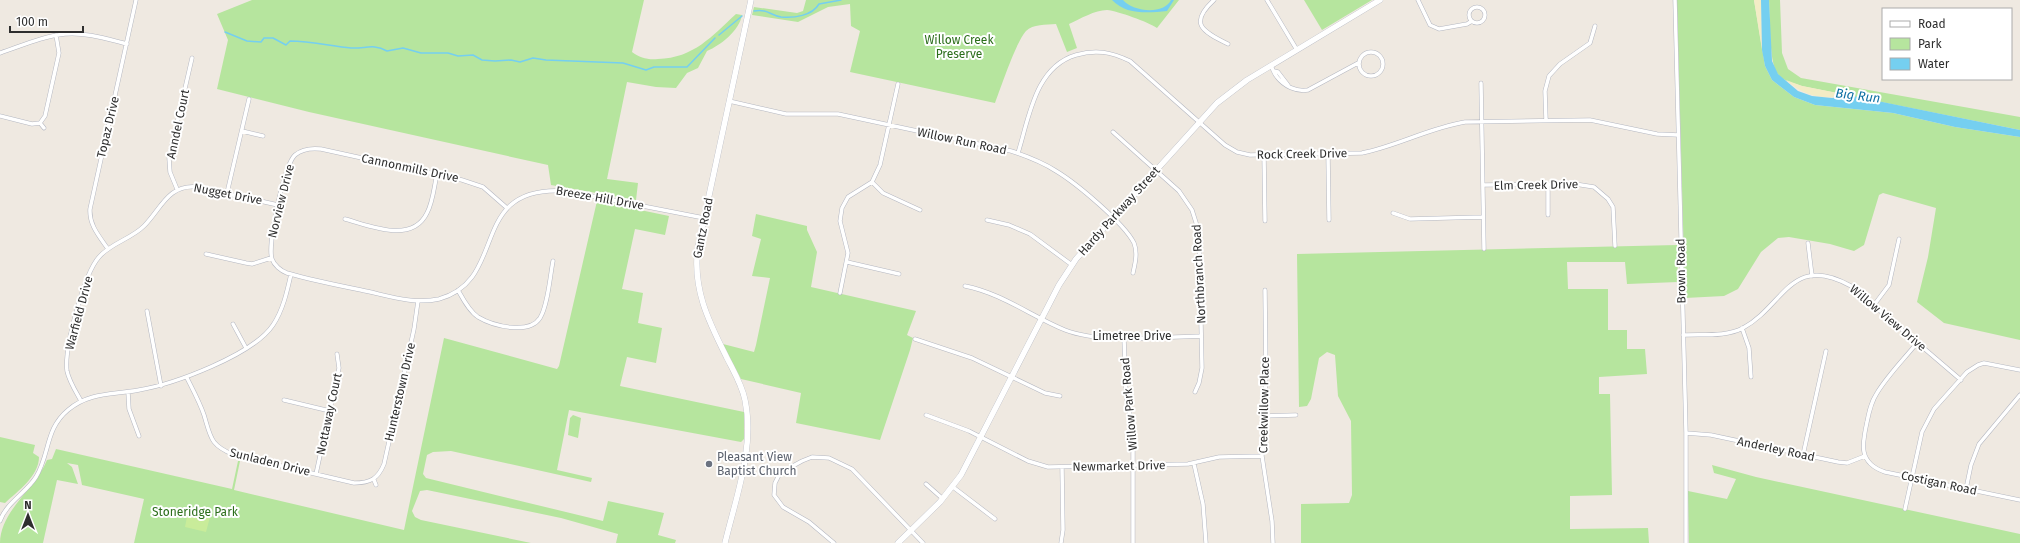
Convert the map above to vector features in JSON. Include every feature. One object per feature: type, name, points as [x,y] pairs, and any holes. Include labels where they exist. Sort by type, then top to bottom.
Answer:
[{"type":"main road","name":"Gantz Road","points":[[725,543],[746,454],[748,422],[745,400],[740,384],[708,321],[698,284],[697,255],[751,0]]},
{"type":"main road","name":"Hardy Parkway Street","points":[[898,543],[943,499],[953,487],[982,437],[1042,319],[1072,264],[1199,121],[1233,89],[1272,68],[1298,50],[1380,0]]},
{"type":"street","name":"Topaz Drive","points":[[108,249],[93,228],[90,209],[136,0]]},
{"type":"street","points":[[1214,0],[1203,10],[1200,15],[1200,22],[1204,29],[1228,44]]},
{"type":"street","points":[[1267,0],[1298,50]]},
{"type":"street","points":[[1418,0],[1430,25],[1434,28],[1439,29],[1468,24],[1472,21],[1479,23],[1484,20],[1484,10],[1479,7],[1472,9],[1469,13],[1472,21]]},
{"type":"street","name":"Brown Road","points":[[1675,0],[1686,433],[1686,543]]},
{"type":"street","points":[[1546,120],[1545,91],[1549,76],[1560,64],[1590,43],[1595,26]]},
{"type":"street","points":[[0,54],[56,35],[81,34],[127,44]]},
{"type":"street","points":[[0,116],[32,124],[40,122],[45,116],[59,53],[56,35]]},
{"type":"street","name":"Rock Creek Drive","points":[[1018,153],[1036,97],[1046,76],[1064,60],[1086,52],[1108,52],[1130,61],[1226,145],[1237,152],[1250,155],[1362,153],[1379,150],[1445,125],[1465,122],[1590,120],[1657,134],[1678,135]]},
{"type":"street","points":[[1272,68],[1275,75],[1283,84],[1296,90],[1308,90],[1358,63],[1370,52],[1374,52],[1383,61],[1384,65],[1374,76],[1370,77],[1360,70],[1358,63]]},
{"type":"street","name":"Anndel Court","points":[[177,189],[170,172],[170,158],[192,58]]},
{"type":"street","points":[[1481,83],[1484,249]]},
{"type":"street","points":[[840,292],[847,262],[847,245],[840,222],[842,208],[848,197],[872,182],[880,165],[898,84]]},
{"type":"street","points":[[228,194],[249,99]]},
{"type":"street","name":"Willow Run Road","points":[[729,101],[786,114],[838,114],[1018,153],[1062,174],[1118,222],[1134,244],[1136,259],[1133,273]]},
{"type":"street","points":[[40,122],[44,128]]},
{"type":"street","points":[[242,131],[263,136]]},
{"type":"street","name":"Northbranch Road","points":[[1113,132],[1186,200],[1197,220],[1199,238],[1202,368],[1199,383],[1195,392]]},
{"type":"street","name":"Cannonmills Drive","points":[[304,150],[321,149],[462,180],[483,187],[507,208]]},
{"type":"street","name":"Norview Drive","points":[[271,258],[271,243],[278,204],[288,164],[294,156],[304,150]]},
{"type":"street","points":[[1328,154],[1329,220]]},
{"type":"street","points":[[1264,155],[1265,221]]},
{"type":"street","points":[[346,220],[392,231],[409,230],[423,221],[427,214],[437,174]]},
{"type":"street","points":[[872,182],[883,193],[920,210]]},
{"type":"street","points":[[1548,184],[1548,215]]},
{"type":"street","name":"Elm Creek Drive","points":[[1483,186],[1584,184],[1594,187],[1602,192],[1613,207],[1615,246]]},
{"type":"street","name":"Nugget Drive","points":[[177,189],[190,186],[278,204]]},
{"type":"street","name":"Warfield Drive","points":[[81,401],[67,372],[68,352],[83,289],[91,269],[108,249],[143,228],[164,200],[177,189]]},
{"type":"street","name":"Breeze Hill Drive","points":[[271,258],[280,269],[291,274],[418,301],[440,298],[458,290],[477,271],[483,260],[491,232],[498,219],[507,208],[526,196],[550,190],[566,191],[704,218]]},
{"type":"street","points":[[1393,213],[1410,219],[1483,217]]},
{"type":"street","points":[[987,220],[1009,225],[1030,234],[1072,264]]},
{"type":"street","points":[[1874,305],[1889,285],[1899,239]]},
{"type":"street","points":[[1808,244],[1812,276]]},
{"type":"street","points":[[206,254],[252,264],[271,258]]},
{"type":"street","points":[[458,290],[473,312],[478,316],[491,322],[518,328],[529,327],[537,321],[542,312],[553,261]]},
{"type":"street","points":[[847,262],[899,274]]},
{"type":"street","points":[[0,521],[5,512],[35,478],[52,429],[59,418],[81,401],[99,395],[161,386],[187,378],[246,348],[272,326],[282,306],[291,274]]},
{"type":"street","name":"Willow View Drive","points":[[1683,334],[1728,333],[1742,328],[1755,321],[1788,285],[1803,278],[1824,276],[1843,281],[1851,286],[1961,380]]},
{"type":"street","name":"Limetree Drive","points":[[965,286],[985,290],[1042,319],[1075,333],[1095,337],[1124,338],[1201,336]]},
{"type":"street","name":"Creekwillow Place","points":[[1265,290],[1266,373],[1262,456],[1272,521],[1273,543]]},
{"type":"street","name":"Hunterstown Drive","points":[[374,480],[380,473],[384,464],[414,329],[418,301]]},
{"type":"street","points":[[147,311],[161,386]]},
{"type":"street","points":[[233,324],[246,348]]},
{"type":"street","points":[[1742,328],[1749,348],[1751,377]]},
{"type":"street","name":"Willow Park Road","points":[[1124,338],[1126,394],[1132,421],[1134,465],[1133,543]]},
{"type":"street","points":[[915,339],[972,358],[1045,393],[1060,396]]},
{"type":"street","points":[[1865,456],[1863,450],[1863,439],[1871,404],[1880,389],[1917,343]]},
{"type":"street","points":[[1803,455],[1826,351]]},
{"type":"street","name":"Nottaway Court","points":[[316,474],[339,368],[337,354]]},
{"type":"street","points":[[1905,509],[1924,425],[1934,409],[1973,367],[1984,363],[2020,370]]},
{"type":"street","name":"Sunladen Drive","points":[[187,378],[204,416],[207,431],[219,447],[234,455],[354,483],[364,483],[374,480]]},
{"type":"street","points":[[128,392],[129,409],[139,436]]},
{"type":"street","points":[[1966,489],[1971,464],[1979,444],[2020,395]]},
{"type":"street","points":[[284,400],[330,411]]},
{"type":"street","name":"Newmarket Drive","points":[[926,415],[963,428],[1038,465],[1048,467],[1194,464],[1219,457],[1262,456]]},
{"type":"street","points":[[1264,416],[1296,415]]},
{"type":"street","name":"Anderley Road","points":[[1686,433],[1711,435],[1847,463],[1865,456]]},
{"type":"street","name":"Costigan Road","points":[[1865,456],[1868,461],[1878,470],[2020,500]]},
{"type":"street","points":[[834,543],[809,522],[783,507],[775,498],[774,490],[778,477],[786,469],[812,457],[829,458],[852,469],[923,543]]},
{"type":"street","points":[[1194,464],[1203,504],[1206,543]]},
{"type":"street","points":[[1061,543],[1063,530],[1062,467]]},
{"type":"street","points":[[374,480],[376,485]]},
{"type":"street","points":[[926,484],[943,499]]},
{"type":"street","points":[[953,487],[994,519]]},
{"type":"street","points":[[0,508],[5,512]]},
{"type":"green space","points":[[252,0],[644,0],[632,52],[638,56],[651,59],[671,58],[682,55],[710,38],[736,14],[742,15],[737,27],[729,37],[707,51],[698,68],[687,73],[676,88],[656,87],[627,82],[607,179],[638,183],[636,200],[551,185],[548,165],[309,112],[217,89],[228,40],[217,14]]},
{"type":"green space","name":"Willow Creek Preserve","points":[[806,0],[1179,0],[1157,28],[1133,17],[1107,10],[1098,11],[1083,17],[1069,24],[1077,48],[1067,52],[1056,24],[1032,27],[1026,31],[1018,45],[995,103],[850,72],[860,31],[851,26],[850,4],[828,7],[798,22],[752,15],[754,7],[797,13],[803,11]]},
{"type":"green space","points":[[1304,0],[1372,0],[1322,30]]},
{"type":"green space","points":[[1677,0],[1754,0],[1765,66],[1772,80],[1794,97],[1815,105],[1893,113],[1955,127],[2020,137],[2020,340],[1944,323],[1917,302],[1928,257],[1936,208],[1883,193],[1879,195],[1864,245],[1854,251],[1830,244],[1789,237],[1778,238],[1761,252],[1738,289],[1724,296],[1685,298]]},
{"type":"green space","points":[[1769,0],[1780,0],[1782,53],[1788,69],[1801,78],[2020,117],[2020,130],[1802,86],[1785,80],[1779,76],[1774,67],[1770,38]]},
{"type":"green space","name":"Stoneridge Park","points":[[597,201],[669,216],[665,235],[635,229],[622,289],[643,293],[638,323],[662,328],[656,363],[627,357],[620,386],[744,412],[744,439],[741,442],[569,410],[557,470],[592,478],[591,482],[451,451],[433,452],[427,455],[423,474],[426,478],[603,521],[608,501],[664,513],[658,535],[676,540],[675,543],[616,543],[618,534],[561,518],[427,490],[420,491],[412,511],[415,517],[421,520],[531,543],[134,543],[144,499],[82,485],[78,465],[67,463],[72,467],[78,484],[57,480],[43,543],[0,543],[6,520],[42,470],[47,460],[52,459],[56,449],[232,489],[238,461],[240,461],[234,490],[404,530],[444,338],[557,369],[559,366]]},
{"type":"green space","points":[[756,214],[807,226],[807,230],[817,252],[811,287],[916,311],[907,335],[913,338],[910,350],[880,440],[796,423],[801,393],[741,379],[723,344],[754,352],[756,345],[770,278],[752,276],[761,239],[752,236]]},
{"type":"green space","points":[[1677,245],[1678,282],[1627,284],[1625,262],[1567,262],[1568,289],[1608,289],[1608,330],[1627,330],[1627,349],[1645,349],[1647,374],[1599,377],[1599,394],[1610,394],[1612,495],[1570,496],[1570,529],[1648,528],[1649,543],[1301,543],[1301,504],[1349,503],[1352,495],[1351,421],[1338,396],[1335,355],[1327,352],[1319,358],[1311,399],[1307,406],[1299,407],[1297,254]]},
{"type":"green space","points":[[573,415],[581,418],[578,438],[568,435],[570,418]]},
{"type":"green space","points":[[0,437],[35,445],[33,453],[39,457],[36,471],[32,477],[5,503],[0,502]]},
{"type":"green space","points":[[1712,465],[1756,477],[2020,534],[2020,543],[1689,543],[1688,491],[1727,499],[1736,479],[1714,473]]},
{"type":"green space","points":[[188,512],[210,517],[206,532],[185,527]]},
{"type":"sand","points":[[1754,0],[1761,0],[1762,50]]},
{"type":"sand","points":[[1786,80],[1802,86],[1853,96],[1817,96],[1794,87]]},
{"type":"water","points":[[1112,0],[1123,0],[1134,7],[1155,10],[1162,8],[1171,0],[1174,0],[1167,11],[1138,12],[1124,8]]},
{"type":"water","points":[[1761,0],[1769,0],[1772,61],[1778,74],[1798,91],[1812,96],[1832,98],[1853,96],[2020,130],[2020,137],[1955,127],[1893,113],[1815,105],[1794,97],[1772,80],[1765,66],[1762,50]]},
{"type":"waterway","points":[[754,11],[766,11],[781,17],[791,17],[807,14],[819,4],[841,0]]},
{"type":"waterway","points":[[719,35],[742,16]]},
{"type":"waterway","points":[[225,32],[247,41],[261,42],[264,38],[273,38],[286,45],[290,41],[298,41],[351,48],[377,47],[387,51],[403,48],[421,53],[448,53],[458,56],[473,55],[482,60],[495,61],[511,60],[520,62],[533,58],[546,60],[623,63],[646,70],[654,67],[687,67],[715,38]]},
{"type":"place","name":"Pleasant View Baptist Church","points":[[709,464]]},
{"type":"water label","name":"Big Run","points":[[1858,95]]}]
